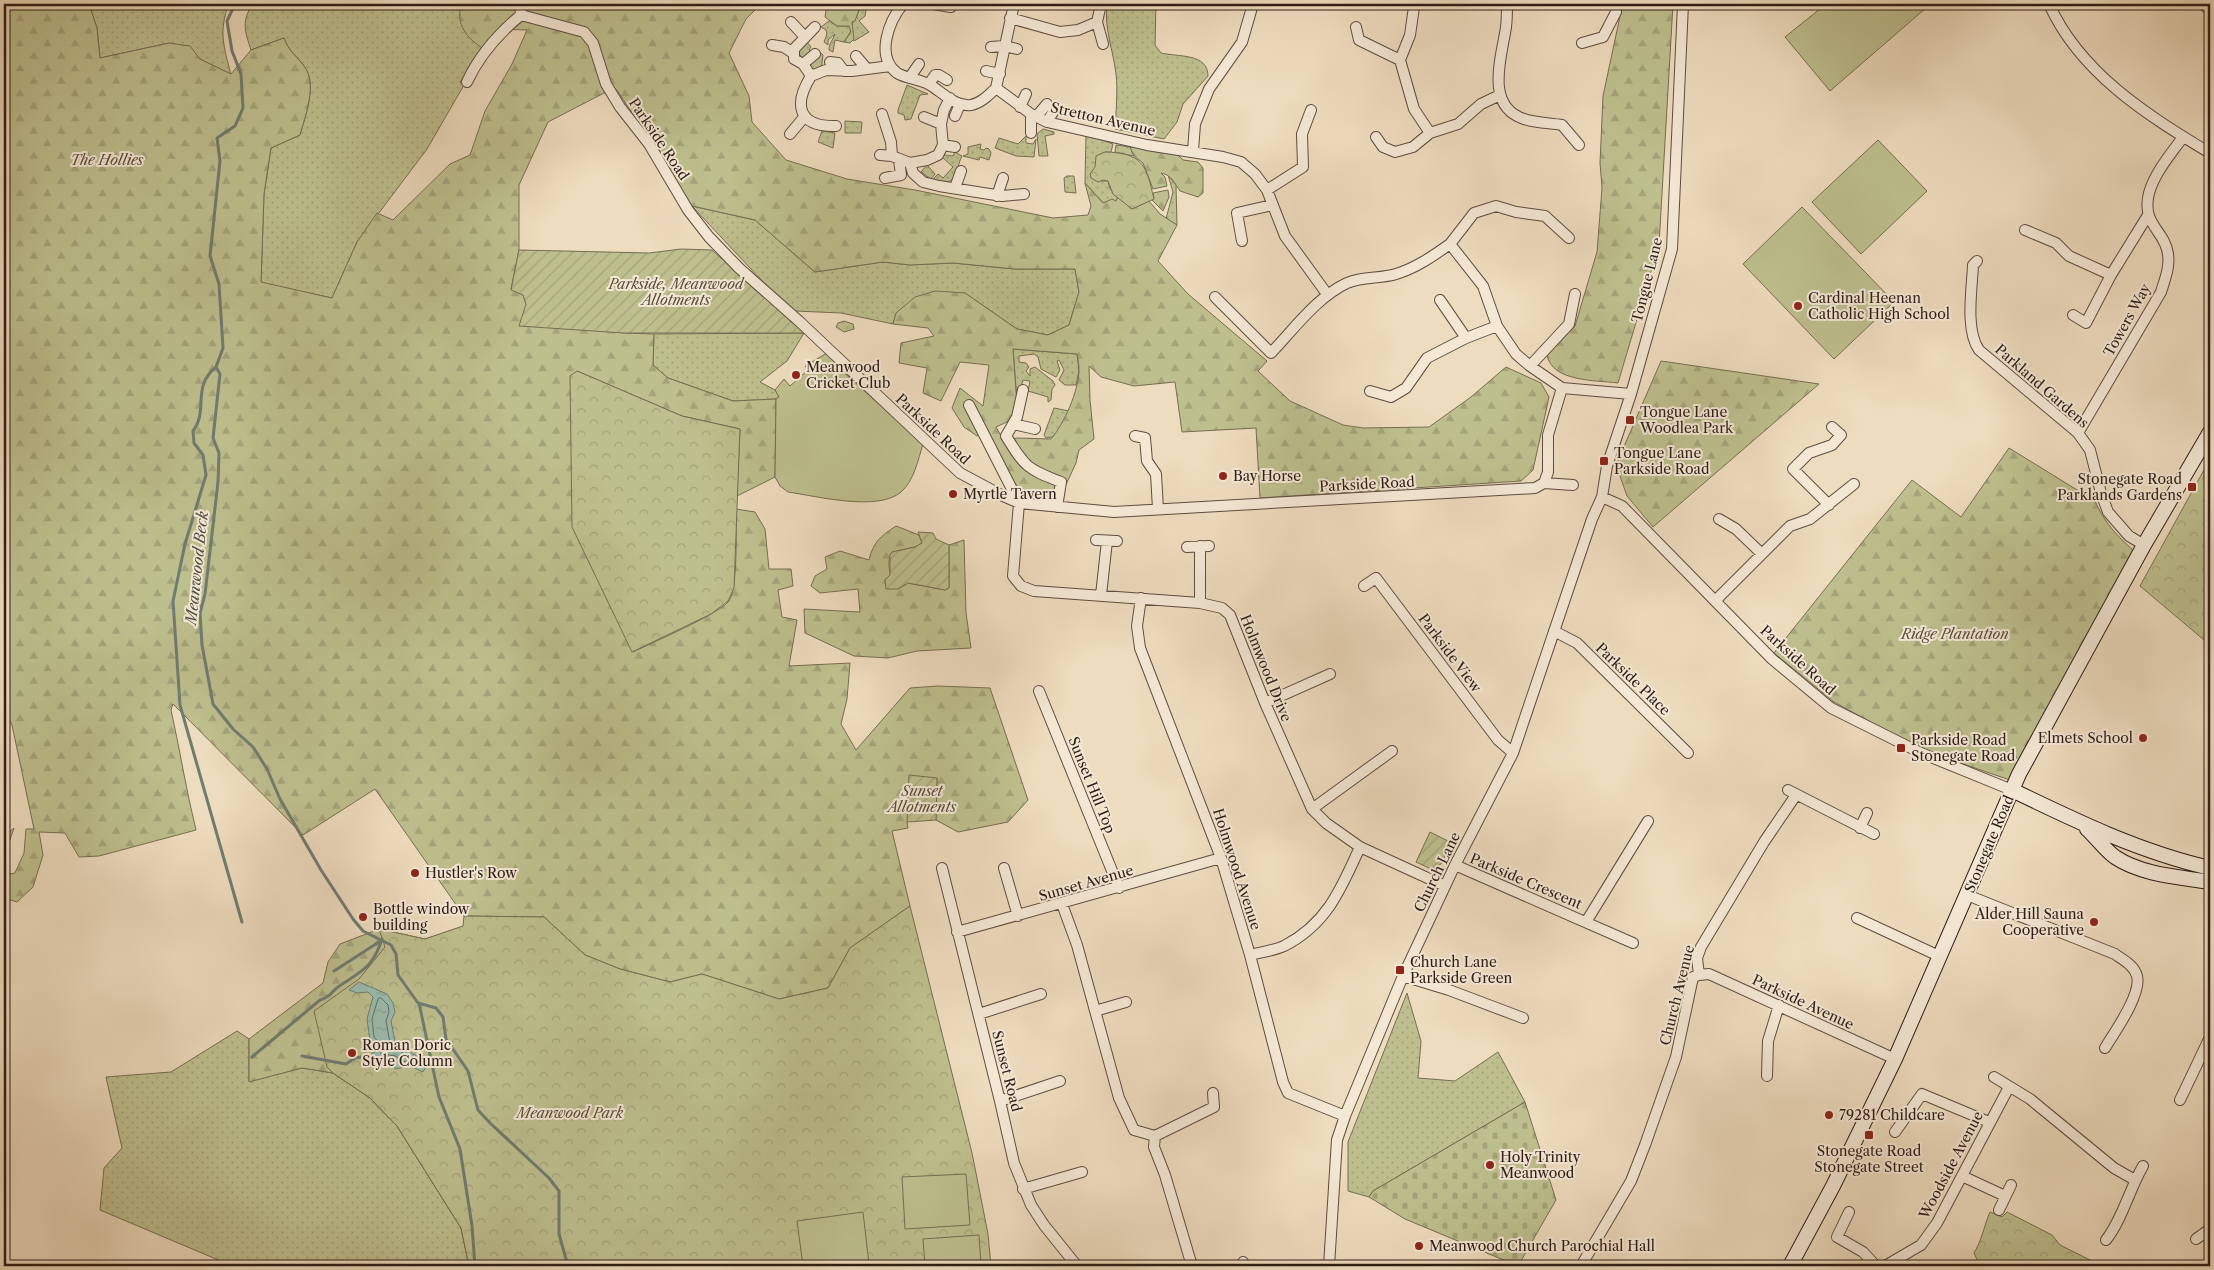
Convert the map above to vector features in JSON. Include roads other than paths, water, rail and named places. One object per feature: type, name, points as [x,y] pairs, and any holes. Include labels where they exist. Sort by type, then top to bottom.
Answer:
[{"type":"main road","name":"Stonegate Road","points":[[1790,1266],[1833,1186],[1895,1060],[2012,790],[2144,545],[2210,432]]},
{"type":"main road","points":[[2012,790],[2083,824],[2176,860],[2210,868]]},
{"type":"main road","points":[[2083,824],[2115,857],[2140,868],[2210,882]]},
{"type":"street","points":[[467,82],[473,70],[504,28],[521,15],[520,4]]},
{"type":"street","points":[[903,4],[883,32],[886,57],[890,66],[899,74],[929,84],[960,104],[971,105],[983,100],[996,88],[1014,4]]},
{"type":"street","points":[[933,4],[951,7]]},
{"type":"street","points":[[1102,4],[1097,22],[1103,44]]},
{"type":"street","points":[[1193,151],[1195,124],[1209,89],[1242,42],[1253,4]]},
{"type":"street","points":[[1507,4],[1506,25],[1498,73],[1500,95],[1508,108],[1523,119],[1562,125],[1578,145]]},
{"type":"street","points":[[1582,43],[1603,37],[1616,12],[1616,4]]},
{"type":"street","name":"Tongue Lane","points":[[1602,497],[1607,466],[1631,394],[1672,249],[1683,4]]},
{"type":"street","points":[[2049,4],[2055,18],[2081,55],[2109,85],[2210,153]]},
{"type":"street","points":[[2202,4],[2210,10]]},
{"type":"street","points":[[1414,7],[1410,35],[1400,60],[1414,109],[1430,133]]},
{"type":"street","name":"Parkside Road","points":[[521,15],[584,32],[593,43],[606,84],[620,107],[649,144],[688,210],[709,237],[738,268],[800,322],[960,473],[1019,503],[1114,512],[1523,489],[1535,488],[1544,483],[1573,485]]},
{"type":"street","points":[[1010,18],[1060,32],[1078,30],[1097,22]]},
{"type":"street","points":[[792,22],[805,37]]},
{"type":"street","points":[[1356,26],[1359,40],[1400,60]]},
{"type":"street","points":[[793,60],[794,49],[814,27]]},
{"type":"street","points":[[772,45],[784,47],[793,60],[803,64],[811,76]]},
{"type":"street","points":[[991,47],[1004,46],[1018,49]]},
{"type":"street","points":[[803,64],[815,54]]},
{"type":"street","points":[[856,56],[867,69]]},
{"type":"street","points":[[830,62],[838,63],[844,71]]},
{"type":"street","points":[[910,77],[919,64]]},
{"type":"street","points":[[836,126],[822,126],[804,114],[799,102],[811,76],[826,70],[844,71],[890,66]]},
{"type":"street","points":[[986,71],[1000,74]]},
{"type":"street","points":[[929,84],[935,75],[947,80]]},
{"type":"street","name":"Stretton Avenue","points":[[996,88],[1020,107],[1047,122],[1147,144],[1223,156],[1241,162],[1255,174],[1266,190],[1286,236],[1327,294]]},
{"type":"street","points":[[1020,107],[1026,94]]},
{"type":"street","points":[[1376,137],[1384,147],[1394,152],[1413,147],[1430,133],[1458,124],[1481,104],[1500,95]]},
{"type":"street","points":[[880,155],[910,163],[927,160],[938,155],[942,145],[941,124],[944,110],[950,98]]},
{"type":"street","points":[[955,116],[960,104]]},
{"type":"street","points":[[1031,132],[1034,116],[1051,106],[1047,122]]},
{"type":"street","points":[[1266,190],[1303,167],[1302,134],[1311,110]]},
{"type":"street","points":[[790,129],[804,114]]},
{"type":"street","points":[[882,114],[882,132],[891,142],[901,175],[885,178]]},
{"type":"street","points":[[924,117],[941,124]]},
{"type":"street","points":[[2073,315],[2086,323],[2111,275],[2148,215],[2149,194],[2157,174],[2183,136]]},
{"type":"street","points":[[942,145],[955,147]]},
{"type":"street","points":[[910,163],[913,173],[923,182],[997,196],[1024,194]]},
{"type":"street","points":[[955,188],[961,171]]},
{"type":"street","points":[[997,196],[1003,178]]},
{"type":"street","points":[[1242,241],[1236,213],[1272,205]]},
{"type":"street","points":[[1215,297],[1271,352],[1327,294],[1348,282],[1362,278],[1397,274],[1424,262],[1450,244],[1474,214],[1496,206],[1516,212],[1545,216],[1569,238]]},
{"type":"street","name":"Towers Way","points":[[2078,434],[2161,292],[2168,268],[2168,253],[2163,240],[2154,228],[2148,215]]},
{"type":"street","points":[[2025,230],[2056,242],[2069,256],[2111,275]]},
{"type":"street","points":[[1450,244],[1483,286],[1498,326],[1516,354],[1530,366],[1562,388],[1631,394]]},
{"type":"street","name":"Parkland Gardens","points":[[1977,261],[1973,265],[1971,331],[1974,342],[1979,350],[2078,434],[2090,450],[2108,512],[2129,536],[2144,545]]},
{"type":"street","points":[[1530,366],[1569,324],[1575,294]]},
{"type":"street","points":[[1440,300],[1466,338]]},
{"type":"street","points":[[1370,392],[1391,397],[1406,388],[1427,358],[1466,338],[1498,326]]},
{"type":"street","points":[[1544,483],[1548,472],[1548,435],[1562,388]]},
{"type":"street","points":[[1024,390],[1017,417],[1006,436],[1021,460],[1034,472],[1061,482],[1057,507]]},
{"type":"street","points":[[969,406],[1019,503]]},
{"type":"street","points":[[1013,424],[1035,429]]},
{"type":"street","points":[[1829,505],[1793,469],[1809,453],[1832,445],[1841,435],[1832,427]]},
{"type":"street","points":[[1135,436],[1145,438],[1147,461],[1156,474],[1158,509]]},
{"type":"street","points":[[1715,601],[1790,526],[1810,519],[1854,484]]},
{"type":"street","name":"Parkside Road","points":[[1602,497],[1622,506],[1772,659],[1831,708],[1921,753],[2012,790]]},
{"type":"street","name":"Church Lane","points":[[1330,1266],[1337,1140],[1345,1116],[1403,976],[1444,886],[1513,753],[1592,519],[1602,497]]},
{"type":"street","name":"Holmwood Drive","points":[[1019,503],[1013,576],[1021,586],[1034,591],[1200,603],[1222,608],[1230,615],[1265,703],[1312,809],[1326,823],[1360,847],[1444,886]]},
{"type":"street","points":[[1719,519],[1736,529],[1762,554]]},
{"type":"street","points":[[1096,540],[1112,541],[1101,595]]},
{"type":"street","points":[[1187,546],[1205,546],[1200,603]]},
{"type":"street","name":"Parkside View","points":[[1364,586],[1376,578],[1498,740],[1513,753]]},
{"type":"street","name":"Holmwood Avenue","points":[[1140,598],[1137,626],[1140,648],[1221,858],[1250,955],[1283,1082],[1288,1093],[1345,1116]]},
{"type":"street","name":"Parkside Place","points":[[1554,631],[1577,643],[1688,753]]},
{"type":"street","points":[[1265,703],[1330,674]]},
{"type":"street","name":"Sunset Hill Top","points":[[1039,692],[1119,888]]},
{"type":"street","points":[[1312,809],[1392,751]]},
{"type":"street","name":"Church Avenue","points":[[1581,1266],[1631,1181],[1676,1057],[1693,977],[1699,974],[1697,958],[1701,947],[1792,792],[1860,828]]},
{"type":"street","points":[[1867,813],[1860,828],[1874,834]]},
{"type":"street","name":"Parkside Crescent","points":[[1586,922],[1648,821]]},
{"type":"street","points":[[1250,955],[1282,946],[1305,933],[1325,914],[1338,896],[1360,847]]},
{"type":"street","name":"Sunset Avenue","points":[[957,932],[1221,858]]},
{"type":"street","name":"Parkside Crescent","points":[[1455,865],[1633,943]]},
{"type":"street","name":"Sunset Road","points":[[942,868],[1014,1163],[1023,1188],[1044,1225],[1077,1266]]},
{"type":"street","points":[[1004,868],[1018,916]]},
{"type":"street","points":[[1967,895],[2115,954],[2134,969],[2138,977],[2136,990],[2105,1048]]},
{"type":"street","points":[[1062,904],[1077,946],[1119,1098],[1134,1130],[1154,1136],[1214,1107],[1213,1093]]},
{"type":"street","points":[[1857,918],[1939,956]]},
{"type":"street","name":"Parkside Avenue","points":[[1699,974],[1709,974],[1895,1060]]},
{"type":"street","points":[[1403,976],[1449,990],[1523,1018]]},
{"type":"street","points":[[978,1014],[1041,994]]},
{"type":"street","points":[[1095,1011],[1126,1002]]},
{"type":"street","points":[[1767,1076],[1768,1041],[1779,1005]]},
{"type":"street","points":[[2180,1100],[2210,1037]]},
{"type":"street","points":[[1994,1077],[2030,1099],[2114,1168],[2135,1180]]},
{"type":"street","points":[[1000,1101],[1060,1081]]},
{"type":"street","name":"Woodside Avenue","points":[[1885,1266],[1921,1245],[1937,1223],[2008,1087]]},
{"type":"street","points":[[1895,1132],[1922,1094],[1989,1122]]},
{"type":"street","points":[[1154,1136],[1154,1147],[1166,1175],[1192,1266]]},
{"type":"street","points":[[2106,1240],[2116,1227],[2135,1180],[2143,1166]]},
{"type":"street","points":[[1023,1188],[1082,1172]]},
{"type":"street","points":[[1962,1176],[2005,1196]]},
{"type":"street","points":[[1999,1210],[2011,1185]]},
{"type":"street","points":[[1848,1212],[1837,1237],[1862,1252],[1876,1266]]},
{"type":"street","points":[[2196,1239],[2210,1229]]},
{"type":"water","points":[[359,982],[387,994],[393,1003],[395,1012],[391,1021],[395,1041],[413,1054],[429,1061],[423,1072],[410,1066],[395,1069],[394,1061],[371,1060],[368,1056],[375,1052],[376,1046],[370,1040],[367,1019],[373,997],[368,992],[357,993],[349,990]]},
{"type":"waterway","name":"Meanwood Beck","points":[[235,4],[227,21],[232,51],[241,74],[243,108],[235,126],[217,138],[220,161],[210,256],[219,284],[223,348],[216,367],[220,374],[213,438],[219,453],[218,482],[205,594],[200,613],[202,645],[213,704],[233,729],[253,747],[267,769],[280,799],[321,870],[353,919],[363,931],[391,945],[396,954],[398,975],[418,1003],[436,1008],[443,1017],[446,1039],[468,1071],[478,1110],[549,1178],[559,1191],[559,1234],[568,1266]]},
{"type":"waterway","points":[[216,367],[204,382],[200,415],[193,431],[194,443],[203,455],[206,475],[185,544],[173,601],[180,705],[242,922]]},
{"type":"waterway","points":[[252,1057],[320,1000],[329,996],[338,987],[365,968],[375,956],[382,939]]},
{"type":"waterway","points":[[334,971],[382,940]]},
{"type":"waterway","points":[[419,1003],[439,1097],[460,1149],[472,1226],[475,1266]]},
{"type":"waterway","points":[[302,1056],[346,1064],[355,1058],[368,1056]]},
{"type":"place","name":"Cardinal Heenan Catholic High School","points":[[1798,306]]},
{"type":"place","name":"Meanwood Cricket Club","points":[[796,375]]},
{"type":"place","name":"Tongue Lane Woodlea Park","points":[[1630,420]]},
{"type":"place","name":"Tongue Lane Parkside Road","points":[[1604,461]]},
{"type":"place","name":"Bay Horse","points":[[1223,476]]},
{"type":"place","name":"Stonegate Road Parklands Gardens","points":[[2192,487]]},
{"type":"place","name":"Myrtle Tavern","points":[[953,494]]},
{"type":"place","name":"Elmets School","points":[[2143,738]]},
{"type":"place","name":"Parkside Road Stonegate Road","points":[[1901,748]]},
{"type":"place","name":"Hustler's Row","points":[[415,873]]},
{"type":"place","name":"Bottle window building","points":[[363,917]]},
{"type":"place","name":"Alder Hill Sauna Cooperative","points":[[2094,922]]},
{"type":"place","name":"Church Lane Parkside Green","points":[[1400,970]]},
{"type":"place","name":"Roman Doric Style Column","points":[[352,1053]]},
{"type":"place","name":"79281 Childcare","points":[[1829,1115]]},
{"type":"place","name":"Stonegate Road Stonegate Street","points":[[1869,1135]]},
{"type":"place","name":"Holy Trinity Meanwood","points":[[1490,1165]]},
{"type":"place","name":"Meanwood Church Parochial Hall","points":[[1419,1246]]},
{"type":"park label","name":"The Hollies","points":[[107,160]]},
{"type":"park label","name":"Parkside, Meanwood Allotments","points":[[676,292]]},
{"type":"park label","name":"Ridge Plantation","points":[[1955,634]]},
{"type":"park label","name":"Sunset Allotments","points":[[922,800]]},
{"type":"park label","name":"Meanwood Park","points":[[570,1113]]}]
